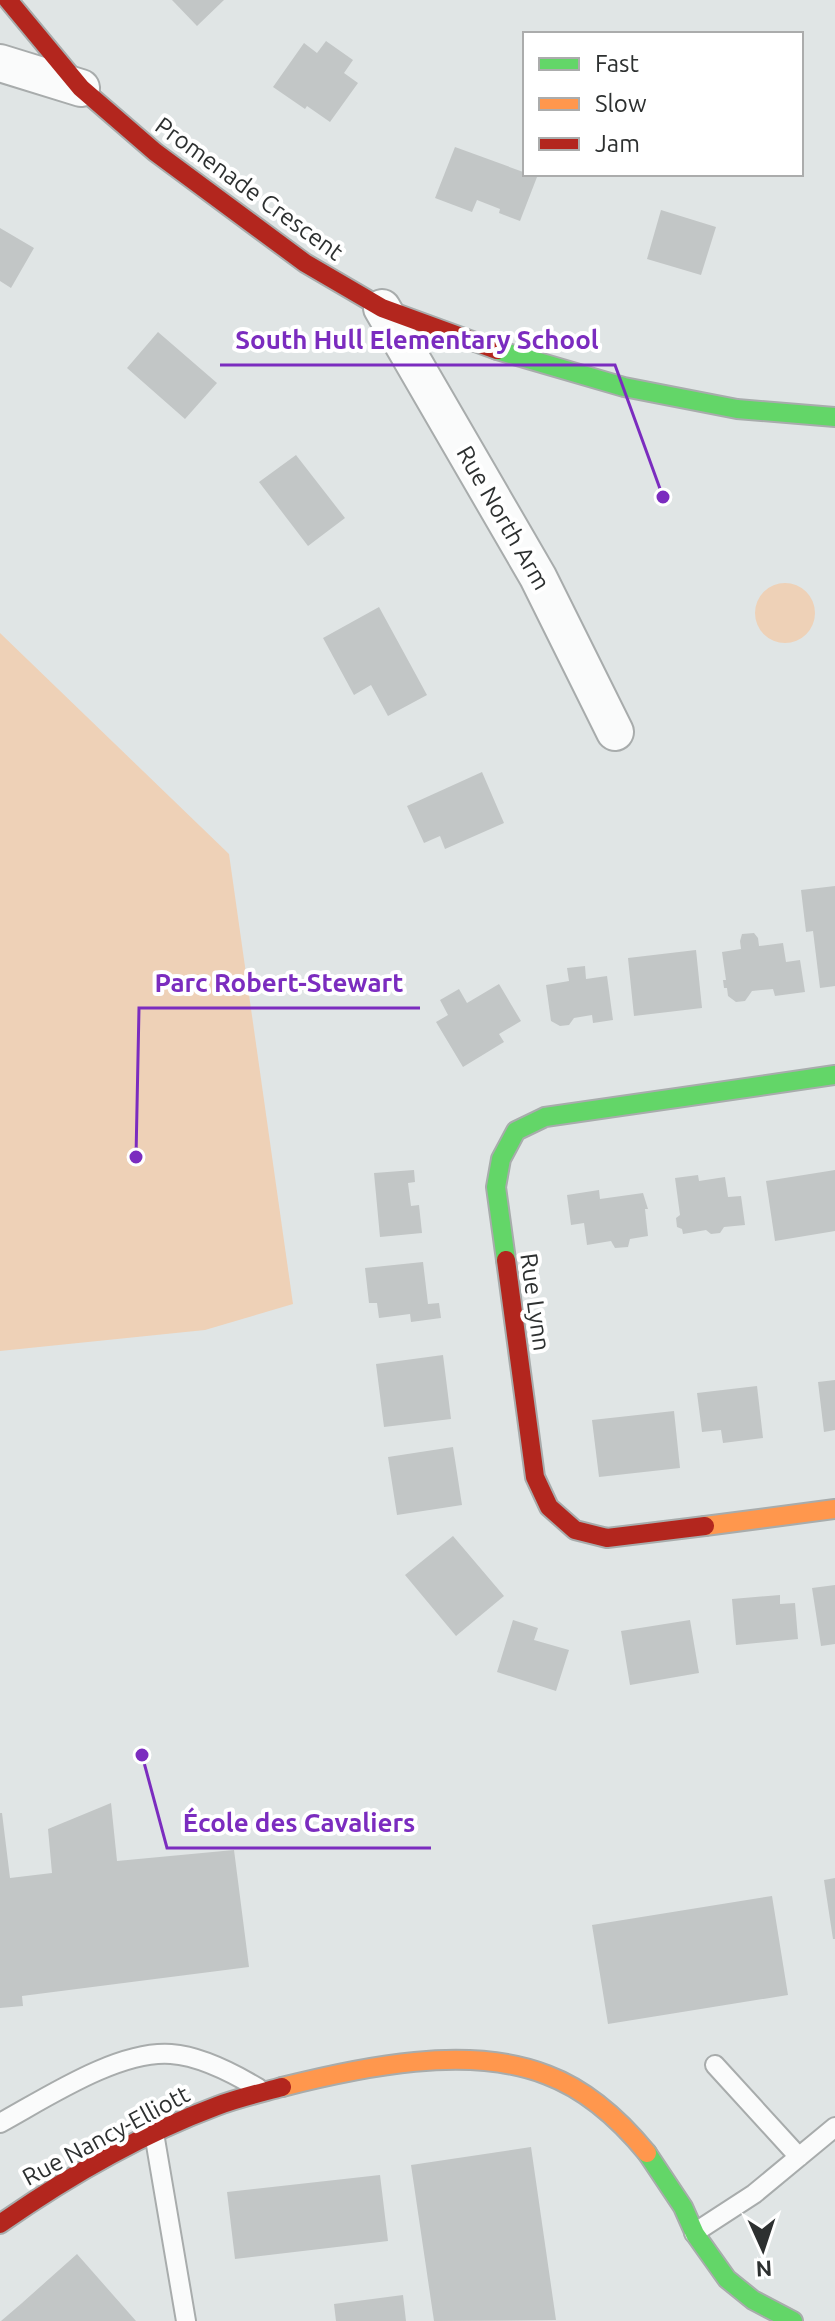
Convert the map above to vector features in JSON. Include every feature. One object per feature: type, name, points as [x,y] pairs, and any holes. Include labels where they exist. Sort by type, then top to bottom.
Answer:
[{"type":"street","name":"Promenade Crescent","points":[[8,0],[81,88],[155,152],[305,263],[382,308],[507,354],[624,387],[737,409],[835,417]]},
{"type":"street","points":[[0,63],[81,88]]},
{"type":"street","name":"Rue North Arm","points":[[382,308],[538,577],[615,732]]},
{"type":"street","name":"Rue Lynn","points":[[835,1075],[545,1117],[516,1131],[501,1159],[496,1187],[535,1477],[549,1507],[575,1530],[607,1538],[835,1509]]},
{"type":"street","name":"Rue Nancy-Elliott","points":[[0,2224],[40,2195],[154,2133],[209,2109],[263,2092],[326,2075],[384,2065],[469,2060],[519,2066],[559,2080],[595,2100],[622,2125],[657,2165],[685,2211],[694,2233],[728,2281],[754,2302],[793,2321]]},
{"type":"lane","points":[[0,2123],[109,2066],[152,2054],[174,2054],[200,2061],[238,2076],[263,2092]]},
{"type":"lane","points":[[715,2065],[799,2157]]},
{"type":"lane","points":[[694,2233],[754,2194],[835,2127]]},
{"type":"lane","points":[[154,2133],[186,2321]]},
{"type":"shaded area","points":[[785,583],[796,585],[806,592],[813,602],[813,624],[806,634],[796,641],[785,643],[774,641],[764,634],[757,624],[755,613],[757,602],[764,592],[774,585]]},
{"type":"shaded area","points":[[0,633],[229,854],[293,1304],[205,1330],[0,1351]]},
{"type":"building","points":[[172,0],[224,0],[197,26]]},
{"type":"building","points":[[326,41],[353,60],[344,73],[358,83],[330,122],[273,87],[304,43],[317,53]]},
{"type":"building","points":[[455,147],[523,172],[523,176],[537,177],[520,221],[477,200],[472,212],[435,198]]},
{"type":"building","points":[[661,210],[716,227],[701,275],[647,259]]},
{"type":"building","points":[[0,228],[34,248],[11,288],[0,281]]},
{"type":"building","points":[[158,332],[217,383],[185,419],[127,368]]},
{"type":"building","points":[[296,455],[345,518],[308,546],[259,482]]},
{"type":"building","points":[[379,607],[427,695],[388,716],[371,685],[354,695],[323,638]]},
{"type":"building","points":[[482,772],[504,823],[445,849],[440,836],[424,843],[407,806]]},
{"type":"building","points":[[835,886],[835,986],[820,988],[813,931],[806,932],[801,890]]},
{"type":"building","points":[[754,933],[759,946],[783,943],[786,962],[800,960],[805,992],[775,996],[773,989],[752,991],[745,1001],[736,1002],[728,996],[727,988],[724,988],[723,980],[726,980],[722,952],[741,949],[742,934]]},
{"type":"building","points":[[696,950],[702,1008],[634,1016],[628,958]]},
{"type":"building","points":[[585,966],[586,979],[607,976],[613,1020],[593,1023],[592,1015],[574,1018],[569,1025],[560,1026],[551,1021],[546,985],[569,981],[567,968]]},
{"type":"building","points":[[499,984],[521,1021],[499,1034],[504,1042],[463,1067],[436,1022],[448,1015],[440,1000],[459,989],[467,1003]]},
{"type":"building","points":[[414,1170],[415,1182],[408,1183],[411,1206],[419,1205],[422,1233],[380,1237],[374,1173]]},
{"type":"building","points":[[835,1170],[835,1231],[775,1241],[766,1181]]},
{"type":"building","points":[[698,1175],[699,1181],[725,1177],[728,1197],[741,1196],[745,1225],[724,1227],[720,1233],[711,1234],[706,1230],[683,1234],[682,1229],[677,1227],[676,1218],[680,1215],[675,1178]]},
{"type":"building","points":[[599,1190],[600,1199],[643,1193],[648,1209],[645,1209],[648,1236],[630,1239],[628,1247],[615,1248],[611,1241],[587,1245],[584,1223],[571,1225],[567,1195]]},
{"type":"building","points":[[423,1262],[428,1304],[439,1303],[441,1318],[411,1322],[410,1314],[379,1318],[377,1303],[369,1303],[365,1268]]},
{"type":"building","points":[[443,1355],[451,1419],[384,1427],[376,1364]]},
{"type":"building","points":[[835,1380],[835,1430],[824,1432],[818,1382]]},
{"type":"building","points":[[757,1386],[763,1438],[723,1443],[721,1430],[702,1432],[697,1393]]},
{"type":"building","points":[[674,1411],[680,1468],[599,1477],[592,1420]]},
{"type":"building","points":[[453,1447],[462,1505],[397,1515],[388,1457]]},
{"type":"building","points":[[453,1536],[504,1596],[456,1636],[405,1575]]},
{"type":"building","points":[[835,1585],[835,1644],[821,1646],[812,1588]]},
{"type":"building","points":[[780,1595],[780,1604],[795,1603],[798,1639],[736,1645],[732,1599]]},
{"type":"building","points":[[513,1620],[538,1628],[534,1640],[569,1650],[556,1691],[497,1672]]},
{"type":"building","points":[[690,1620],[699,1673],[630,1685],[621,1631]]},
{"type":"building","points":[[111,1803],[117,1861],[234,1850],[249,1967],[22,1996],[23,2006],[0,2008],[0,1813],[10,1878],[52,1873],[48,1829]]},
{"type":"building","points":[[835,1878],[835,1939],[833,1939],[824,1880]]},
{"type":"building","points":[[772,1896],[788,1995],[608,2024],[592,1925]]},
{"type":"building","points":[[531,2147],[556,2320],[434,2321],[411,2165]]},
{"type":"building","points":[[380,2175],[388,2241],[235,2259],[227,2192]]},
{"type":"building","points":[[77,2254],[136,2321],[1,2321],[22,2303]]},
{"type":"building","points":[[403,2295],[406,2321],[336,2321],[334,2304]]},
{"type":"traffic: fast","points":[[497,350],[624,387],[737,409],[835,417]]},
{"type":"traffic: fast","points":[[506,1260],[496,1187],[501,1159],[516,1131],[545,1117],[835,1075]]},
{"type":"traffic: fast","points":[[647,2153],[683,2207],[695,2234],[727,2279],[753,2300],[793,2321]]},
{"type":"traffic: slow","points":[[705,1526],[835,1509]]},
{"type":"traffic: slow","points":[[282,2087],[346,2072],[415,2062],[484,2061],[516,2066],[547,2075],[576,2089],[614,2118],[647,2153]]},
{"type":"traffic: jam","points":[[8,0],[81,88],[155,152],[305,263],[382,308],[497,350]]},
{"type":"traffic: jam","points":[[506,1260],[535,1477],[549,1507],[575,1530],[607,1538],[705,1526]]},
{"type":"traffic: jam","points":[[0,2224],[78,2174],[160,2130],[225,2103],[282,2087]]},
{"type":"place","name":"South Hull Elementary School","points":[[663,497]]},
{"type":"place","name":"Parc Robert-Stewart","points":[[136,1157]]},
{"type":"place","name":"École des Cavaliers","points":[[142,1755]]}]
